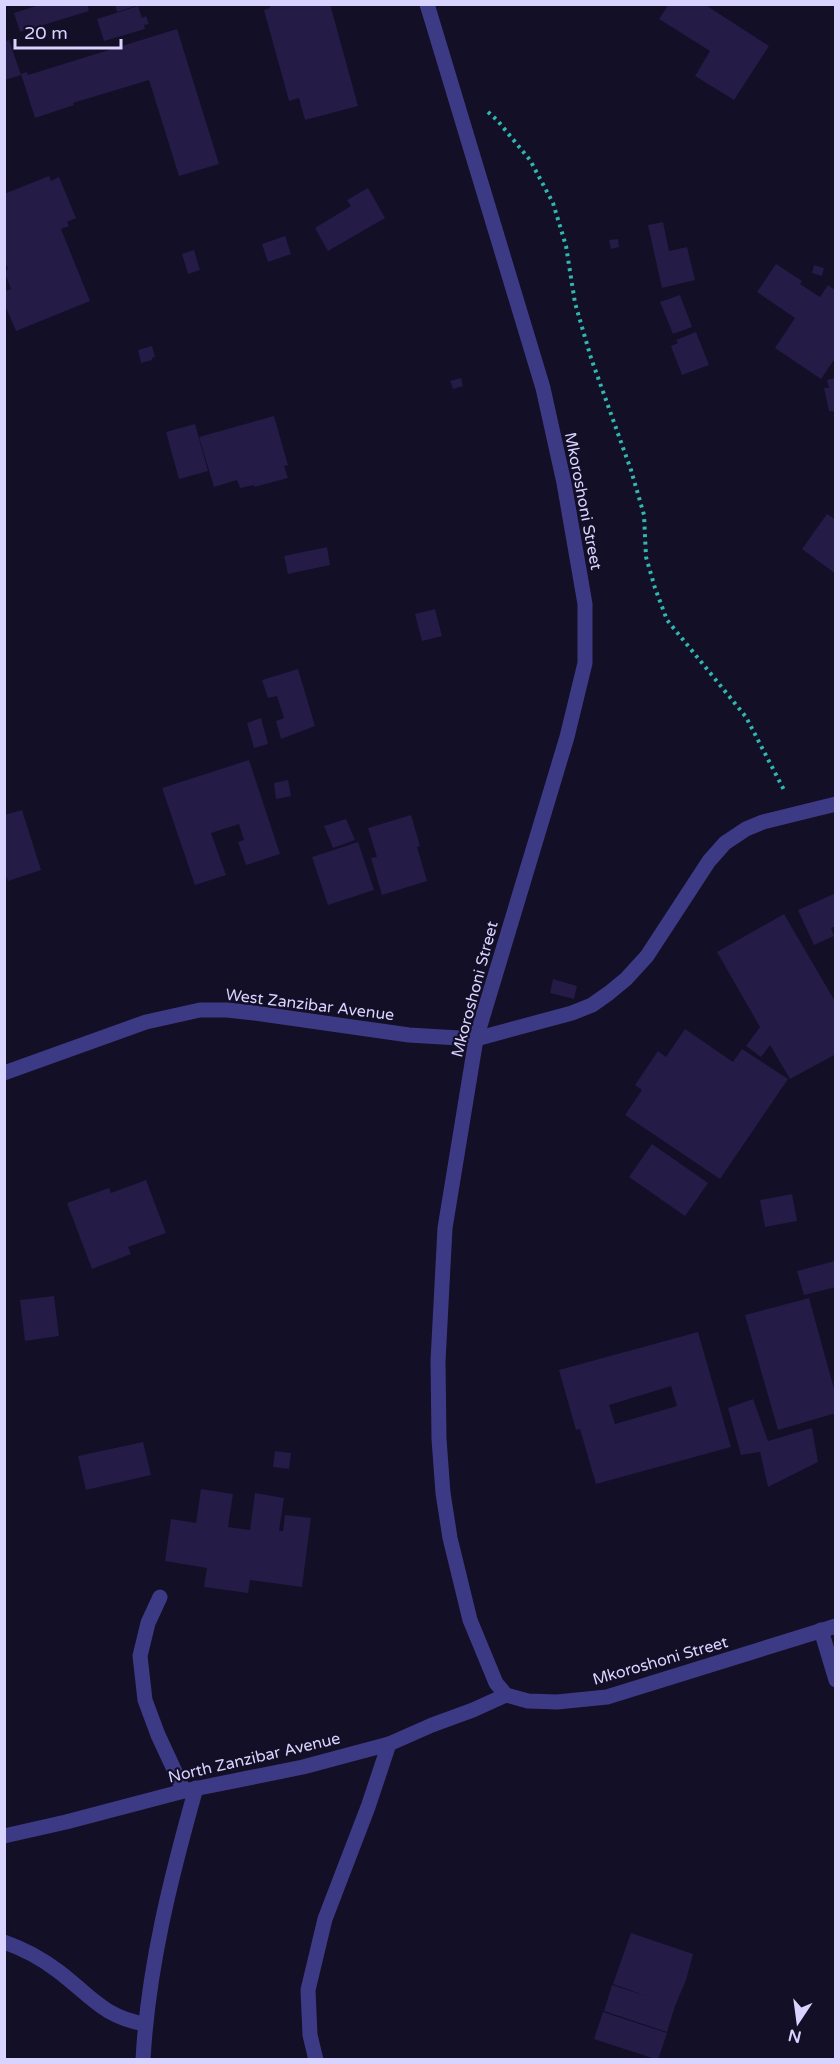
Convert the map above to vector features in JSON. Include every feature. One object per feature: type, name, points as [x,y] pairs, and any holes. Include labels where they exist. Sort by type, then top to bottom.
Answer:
[{"type":"street","name":"Mkoroshoni Street","points":[[426,4],[543,388],[564,483],[585,604],[585,663],[570,727],[476,1039],[445,1228],[438,1361],[439,1439],[443,1493],[450,1538],[470,1620],[496,1683],[506,1695],[528,1701],[548,1702],[607,1697],[828,1628]]},
{"type":"street","name":"West Zanzibar Avenue","points":[[4,1073],[146,1022],[200,1011],[227,1010],[409,1035],[476,1039],[572,1014],[592,1005],[609,993],[626,979],[647,956],[709,861],[725,843],[754,825],[796,812],[836,804]]},
{"type":"street","points":[[143,2060],[145,2024],[157,1945],[182,1839],[190,1789],[158,1735],[145,1700],[140,1656],[148,1623],[160,1597]]},
{"type":"street","points":[[828,1628],[836,1680]]},
{"type":"street","name":"North Zanzibar Avenue","points":[[4,1836],[190,1789],[303,1767],[389,1744],[506,1695]]},
{"type":"street","points":[[316,2060],[310,2035],[308,1990],[325,1919],[389,1744]]},
{"type":"street","points":[[4,1942],[36,1956],[106,2010],[127,2021],[145,2024]]},
{"type":"path","points":[[450,82],[503,126],[530,160],[553,203],[566,246],[575,303],[591,358],[644,515],[646,557],[667,620],[746,717],[796,812]]},
{"type":"building","points":[[42,4],[87,4],[89,11],[20,32],[14,13]]},
{"type":"building","points":[[115,4],[138,4],[138,5],[117,12]]},
{"type":"building","points":[[269,4],[330,4],[358,106],[305,120],[299,98],[289,101],[264,10],[270,8]]},
{"type":"building","points":[[669,4],[704,4],[769,46],[734,100],[695,76],[710,51],[659,19]]},
{"type":"building","points":[[138,6],[142,18],[146,16],[149,24],[144,25],[145,29],[104,41],[97,19]]},
{"type":"building","points":[[177,29],[219,164],[179,176],[149,80],[73,103],[74,105],[35,118],[21,74],[27,72],[28,75]]},
{"type":"building","points":[[9,40],[21,75],[5,80],[5,41]]},
{"type":"building","points":[[49,176],[51,181],[59,177],[76,218],[67,222],[69,226],[61,229],[90,301],[16,331],[4,303],[4,291],[11,289],[4,271],[8,269],[4,260],[4,194]]},
{"type":"building","points":[[368,188],[385,218],[328,251],[315,228],[351,206],[347,200]]},
{"type":"building","points":[[663,222],[669,251],[687,247],[695,280],[662,288],[648,225]]},
{"type":"building","points":[[285,236],[291,254],[268,262],[262,244]]},
{"type":"building","points":[[618,239],[619,247],[611,249],[609,240]]},
{"type":"building","points":[[194,250],[200,270],[188,274],[182,254]]},
{"type":"building","points":[[776,264],[802,281],[800,284],[820,297],[828,285],[836,291],[836,357],[821,379],[775,348],[795,318],[757,292]]},
{"type":"building","points":[[814,265],[824,268],[822,276],[812,273]]},
{"type":"building","points":[[680,295],[692,327],[673,334],[660,302]]},
{"type":"building","points":[[696,332],[709,365],[682,375],[671,346],[678,343],[676,340]]},
{"type":"building","points":[[152,346],[155,357],[141,363],[138,350]]},
{"type":"building","points":[[461,378],[463,386],[453,389],[450,381]]},
{"type":"building","points":[[836,378],[835,415],[833,411],[829,411],[824,388],[829,388],[827,380]]},
{"type":"building","points":[[274,416],[288,465],[284,466],[288,478],[254,487],[254,485],[240,488],[237,480],[214,487],[199,437]]},
{"type":"building","points":[[195,424],[208,471],[179,479],[166,432]]},
{"type":"building","points":[[827,514],[836,520],[836,574],[802,549]]},
{"type":"building","points":[[327,547],[330,565],[288,574],[284,556]]},
{"type":"building","points":[[435,609],[442,636],[422,641],[415,614]]},
{"type":"building","points":[[298,669],[315,726],[281,739],[276,721],[284,718],[277,696],[268,698],[262,680]]},
{"type":"building","points":[[261,718],[268,744],[254,748],[247,723]]},
{"type":"building","points":[[249,760],[280,854],[246,865],[238,842],[244,840],[239,824],[211,833],[226,875],[195,885],[162,788]]},
{"type":"building","points":[[288,780],[291,796],[276,799],[274,783]]},
{"type":"building","points":[[22,810],[41,870],[8,881],[4,877],[4,815]]},
{"type":"building","points":[[411,815],[427,881],[382,895],[371,858],[377,857],[368,828]]},
{"type":"building","points":[[346,819],[355,840],[333,848],[324,826]]},
{"type":"building","points":[[358,842],[374,890],[328,905],[312,857]]},
{"type":"building","points":[[836,893],[836,926],[831,928],[834,936],[814,945],[798,910]]},
{"type":"building","points":[[784,914],[836,1003],[836,1054],[790,1079],[770,1045],[761,1057],[746,1046],[760,1027],[717,952]]},
{"type":"building","points":[[553,979],[577,986],[574,999],[550,993]]},
{"type":"building","points":[[685,1029],[733,1062],[742,1049],[788,1079],[720,1179],[625,1115],[642,1090],[635,1085],[658,1051],[666,1057]]},
{"type":"building","points":[[652,1144],[708,1183],[685,1216],[629,1177]]},
{"type":"building","points":[[146,1180],[166,1233],[128,1247],[131,1254],[92,1269],[67,1203],[109,1188],[111,1193]]},
{"type":"building","points":[[792,1194],[797,1221],[765,1227],[760,1200]]},
{"type":"building","points":[[835,1261],[836,1287],[804,1295],[797,1271]]},
{"type":"building","points":[[54,1296],[59,1336],[25,1341],[20,1300]]},
{"type":"building","points":[[809,1298],[836,1396],[836,1413],[778,1430],[745,1315]]},
{"type":"building","points":[[698,1332],[731,1447],[596,1484],[580,1429],[576,1430],[559,1370]],"holes":[[[671,1386],[677,1406],[615,1424],[609,1405]]]},
{"type":"building","points":[[753,1399],[768,1441],[812,1428],[818,1462],[768,1487],[760,1452],[741,1455],[728,1408]]},
{"type":"building","points":[[143,1442],[151,1475],[86,1490],[78,1456]]},
{"type":"building","points":[[275,1451],[291,1453],[289,1469],[273,1467]]},
{"type":"building","points":[[201,1489],[233,1494],[228,1527],[250,1530],[255,1493],[284,1498],[279,1531],[283,1531],[285,1515],[311,1518],[302,1587],[250,1580],[248,1593],[204,1587],[207,1568],[165,1561],[171,1519],[196,1523]]},
{"type":"building","points":[[631,1933],[693,1954],[667,2032],[604,2011],[612,1985],[646,1996],[613,1984]]},
{"type":"building","points":[[603,2012],[667,2033],[658,2060],[594,2039]]}]
